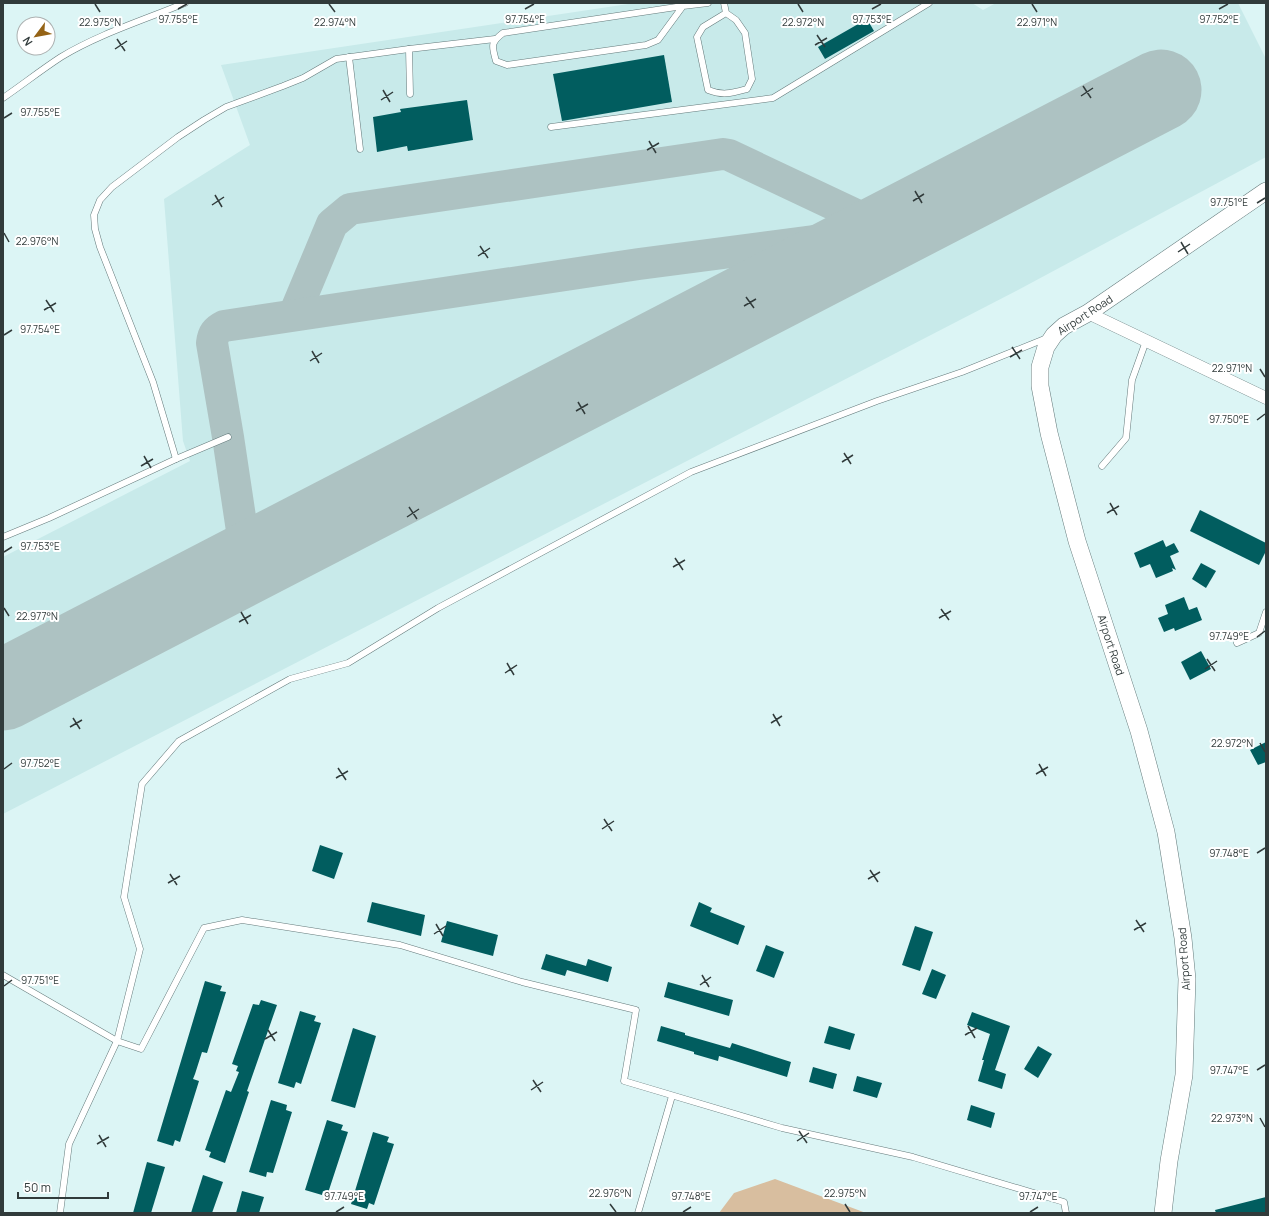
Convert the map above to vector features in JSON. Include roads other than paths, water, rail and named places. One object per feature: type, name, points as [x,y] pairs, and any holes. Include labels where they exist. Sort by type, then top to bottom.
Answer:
[{"type":"main road","name":"Airport Road","points":[[1163,1213],[1169,1161],[1184,1075],[1187,979],[1184,938],[1164,825],[1139,731],[1077,541],[1049,432],[1040,386],[1040,367],[1046,347],[1054,335],[1064,326],[1088,313],[1266,191]]},
{"type":"street","points":[[1088,313],[1266,398]]},
{"type":"lane","points":[[3,98],[61,57],[78,48],[185,3]]},
{"type":"lane","points":[[176,459],[152,382],[100,247],[95,229],[94,215],[100,200],[112,187],[178,137],[226,107],[303,78],[336,59],[495,39],[503,33],[708,3]]},
{"type":"lane","points":[[724,3],[726,13],[736,20],[745,33],[752,79],[746,89],[718,94],[708,90],[697,37],[703,27],[726,13]]},
{"type":"lane","points":[[551,127],[773,98],[929,3]]},
{"type":"lane","points":[[495,39],[492,47],[496,61],[506,65],[646,45],[658,40],[683,6]]},
{"type":"lane","points":[[409,49],[410,94]]},
{"type":"lane","points":[[349,57],[360,149]]},
{"type":"lane","points":[[60,1213],[69,1144],[117,1041],[140,950],[124,897],[142,784],[178,741],[290,679],[348,663],[438,608],[691,472],[877,401],[962,372],[1054,335]]},
{"type":"lane","points":[[1102,466],[1126,438],[1132,380],[1146,341]]},
{"type":"lane","points":[[3,537],[49,518],[176,459],[228,437]]},
{"type":"lane","points":[[1237,643],[1259,633],[1266,612]]},
{"type":"lane","points":[[3,975],[117,1041],[141,1049],[204,928],[242,920],[400,945],[522,982],[636,1010],[624,1081],[782,1128],[913,1157],[1064,1202],[1066,1213]]},
{"type":"lane","points":[[638,1213],[672,1096]]}]
